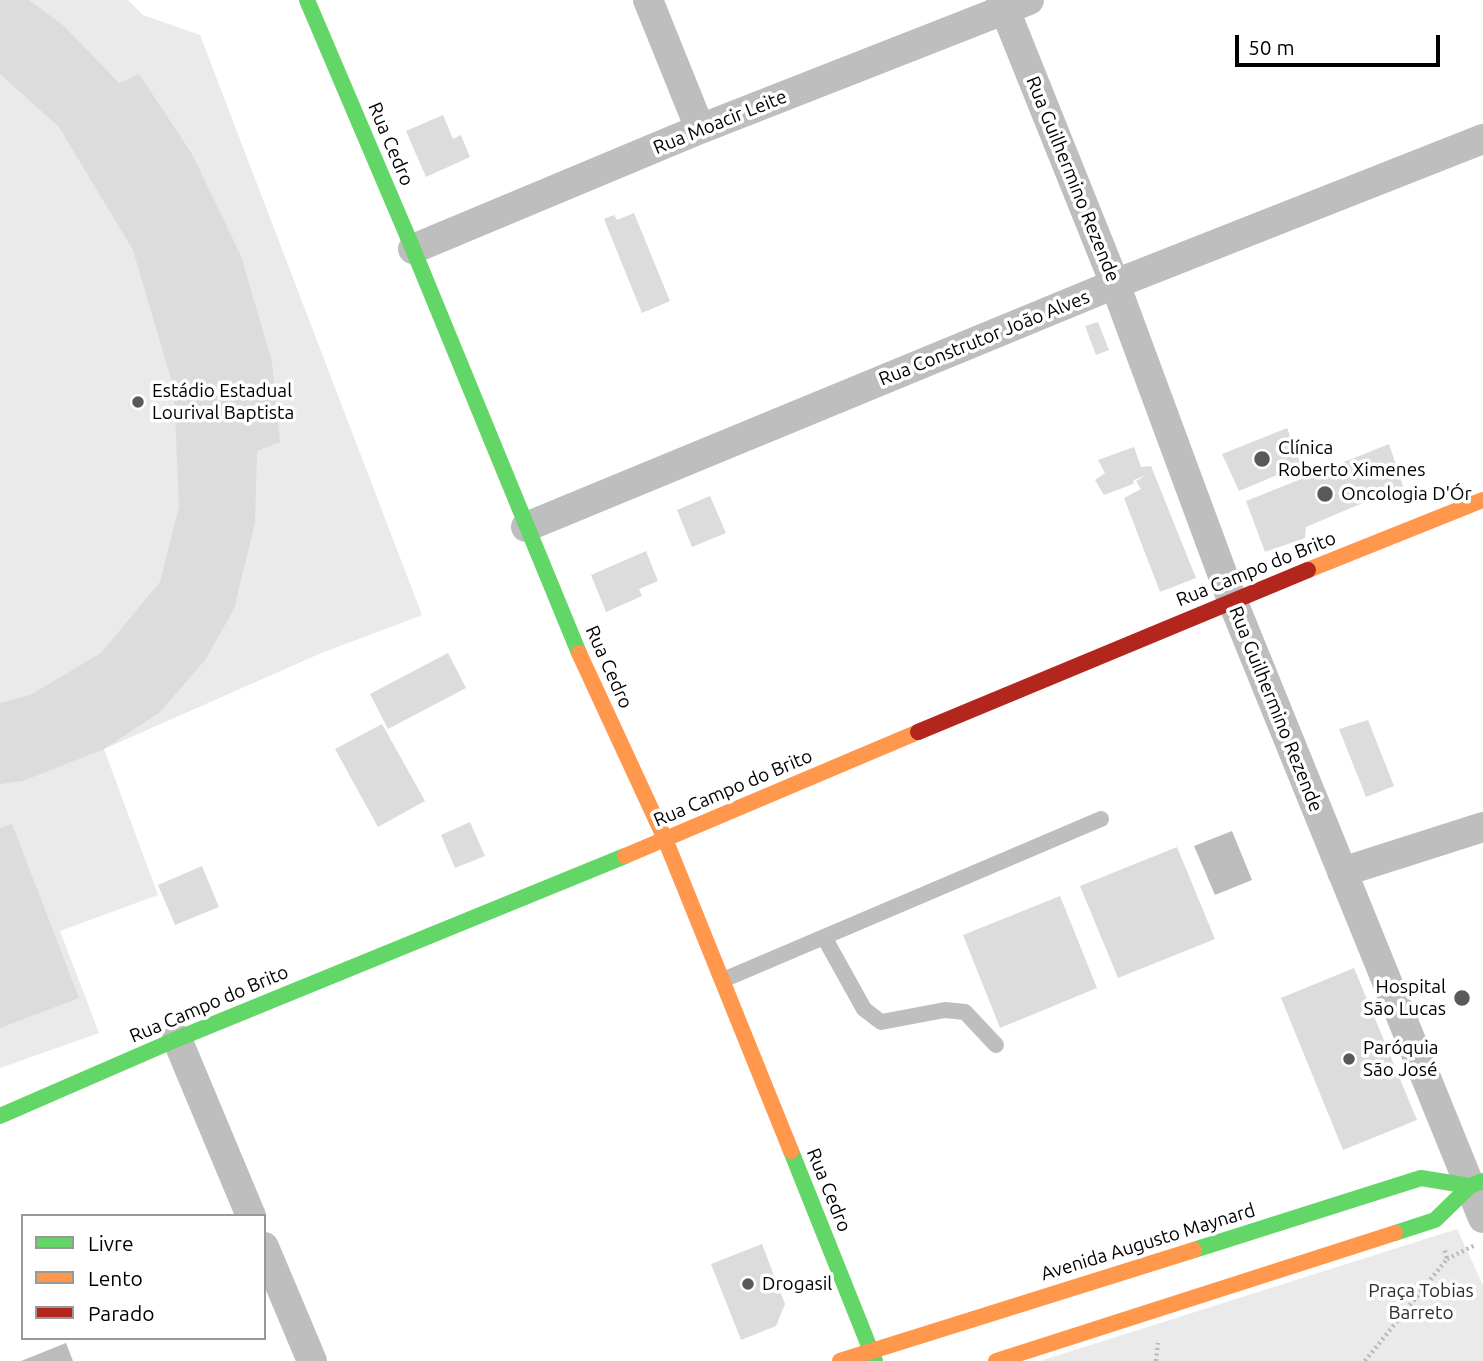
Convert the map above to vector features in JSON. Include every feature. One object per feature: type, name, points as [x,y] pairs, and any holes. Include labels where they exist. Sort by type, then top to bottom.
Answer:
[{"type":"street","name":"Rua Cedro","points":[[307,0],[413,248],[590,679],[665,839],[874,1356]]},
{"type":"street","points":[[648,0],[700,129]]},
{"type":"street","name":"Rua Moacir Leite","points":[[413,248],[1012,3]]},
{"type":"street","name":"Rua Guilhermino Rezende","points":[[1012,3],[1232,600],[1342,872],[1477,1184],[1483,1218]]},
{"type":"street","name":"Rua Construtor João Alves","points":[[526,527],[1115,284],[1483,139]]},
{"type":"street","name":"Rua Campo do Brito","points":[[0,1116],[177,1039],[665,839],[1232,600],[1483,500]]},
{"type":"street","points":[[1342,872],[1483,827]]},
{"type":"street","points":[[177,1039],[250,1214]]},
{"type":"street","name":"Avenida Augusto Maynard","points":[[840,1361],[874,1356],[1421,1178],[1477,1184]]},
{"type":"street","points":[[996,1361],[1435,1220],[1477,1184]]},
{"type":"street","points":[[266,1252],[312,1361]]},
{"type":"lane","points":[[723,980],[1101,819]]},
{"type":"lane","points":[[824,937],[864,1009],[881,1022],[945,1010],[965,1012],[996,1045]]},
{"type":"path","points":[[1435,1220],[1447,1259]]},
{"type":"path","points":[[1365,1361],[1447,1259],[1483,1241]]},
{"type":"green space","name":"Estádio Estadual Lourival Baptista","points":[[0,0],[128,0],[143,15],[200,35],[422,615],[319,654],[104,749],[158,895],[60,931],[99,1033],[0,1068]]},
{"type":"green space","name":"Praça Tobias Barreto","points":[[1457,1229],[1483,1285],[1483,1361],[1040,1361]]},
{"type":"shaded area","points":[[1232,831],[1252,880],[1215,895],[1194,846]]},
{"type":"shaded area","points":[[66,1343],[73,1361],[21,1361]]},
{"type":"building","points":[[0,0],[29,0],[64,26],[119,83],[139,74],[192,154],[241,256],[272,362],[280,442],[257,451],[255,523],[234,609],[205,660],[159,713],[104,749],[23,781],[0,784],[0,703],[30,695],[101,653],[160,582],[179,507],[174,389],[133,250],[59,127],[0,74]]},
{"type":"building","points":[[443,115],[453,139],[461,135],[470,157],[426,177],[406,131]]},
{"type":"building","points":[[634,213],[670,301],[642,313],[604,219],[614,215],[617,220]]},
{"type":"building","points":[[1098,322],[1109,350],[1096,355],[1085,326]]},
{"type":"building","name":"Clínica Roberto Ximenes","points":[[1287,428],[1301,465],[1239,491],[1222,454]]},
{"type":"building","name":"Oncologia D'Ór","points":[[1389,444],[1403,486],[1306,527],[1305,538],[1265,552],[1246,501]]},
{"type":"building","points":[[1134,447],[1141,467],[1151,466],[1196,578],[1160,592],[1124,498],[1141,489],[1136,481],[1147,475],[1134,480],[1133,484],[1104,495],[1095,480],[1105,473],[1098,460]]},
{"type":"building","points":[[710,496],[726,533],[692,547],[677,510]]},
{"type":"building","points":[[646,551],[658,581],[639,589],[642,596],[606,612],[591,575]]},
{"type":"building","points":[[448,653],[466,688],[388,729],[370,694]]},
{"type":"building","points":[[1368,720],[1394,786],[1366,797],[1339,729]]},
{"type":"building","points":[[382,724],[425,801],[378,827],[335,749]]},
{"type":"building","points":[[470,822],[485,856],[455,868],[441,835]]},
{"type":"building","points":[[12,824],[79,998],[0,1028],[0,828]]},
{"type":"building","points":[[1177,847],[1215,939],[1118,978],[1080,886]]},
{"type":"building","points":[[202,866],[219,907],[175,925],[158,885]]},
{"type":"building","points":[[1060,896],[1097,988],[1000,1028],[963,935]]},
{"type":"building","name":"Paróquia São José","points":[[1354,968],[1417,1120],[1343,1150],[1281,998]]},
{"type":"building","name":"Drogasil","points":[[762,1244],[785,1304],[776,1326],[741,1340],[711,1264]]},
{"type":"traffic: fast","points":[[307,0],[413,249],[579,653]]},
{"type":"traffic: fast","points":[[0,1116],[177,1039],[625,856]]},
{"type":"traffic: fast","points":[[791,1151],[875,1361]]},
{"type":"traffic: fast","points":[[1194,1250],[1421,1178],[1470,1186]]},
{"type":"traffic: fast","points":[[1395,1233],[1435,1220],[1470,1186],[1483,1181]]},
{"type":"traffic: slow","points":[[1308,570],[1483,500]]},
{"type":"traffic: slow","points":[[579,653],[665,839],[791,1151]]},
{"type":"traffic: slow","points":[[625,856],[918,732]]},
{"type":"traffic: slow","points":[[996,1361],[1395,1233]]},
{"type":"traffic: slow","points":[[840,1361],[1194,1250]]},
{"type":"traffic: jam","points":[[918,732],[1308,570]]},
{"type":"place","name":"Estádio Estadual Lourival Baptista","points":[[138,402]]},
{"type":"place","name":"Clínica Roberto Ximenes","points":[[1262,459]]},
{"type":"place","name":"Oncologia D'Ór","points":[[1325,494]]},
{"type":"place","name":"Hospital São Lucas","points":[[1462,998]]},
{"type":"place","name":"Paróquia São José","points":[[1349,1059]]},
{"type":"place","name":"Drogasil","points":[[748,1284]]}]
